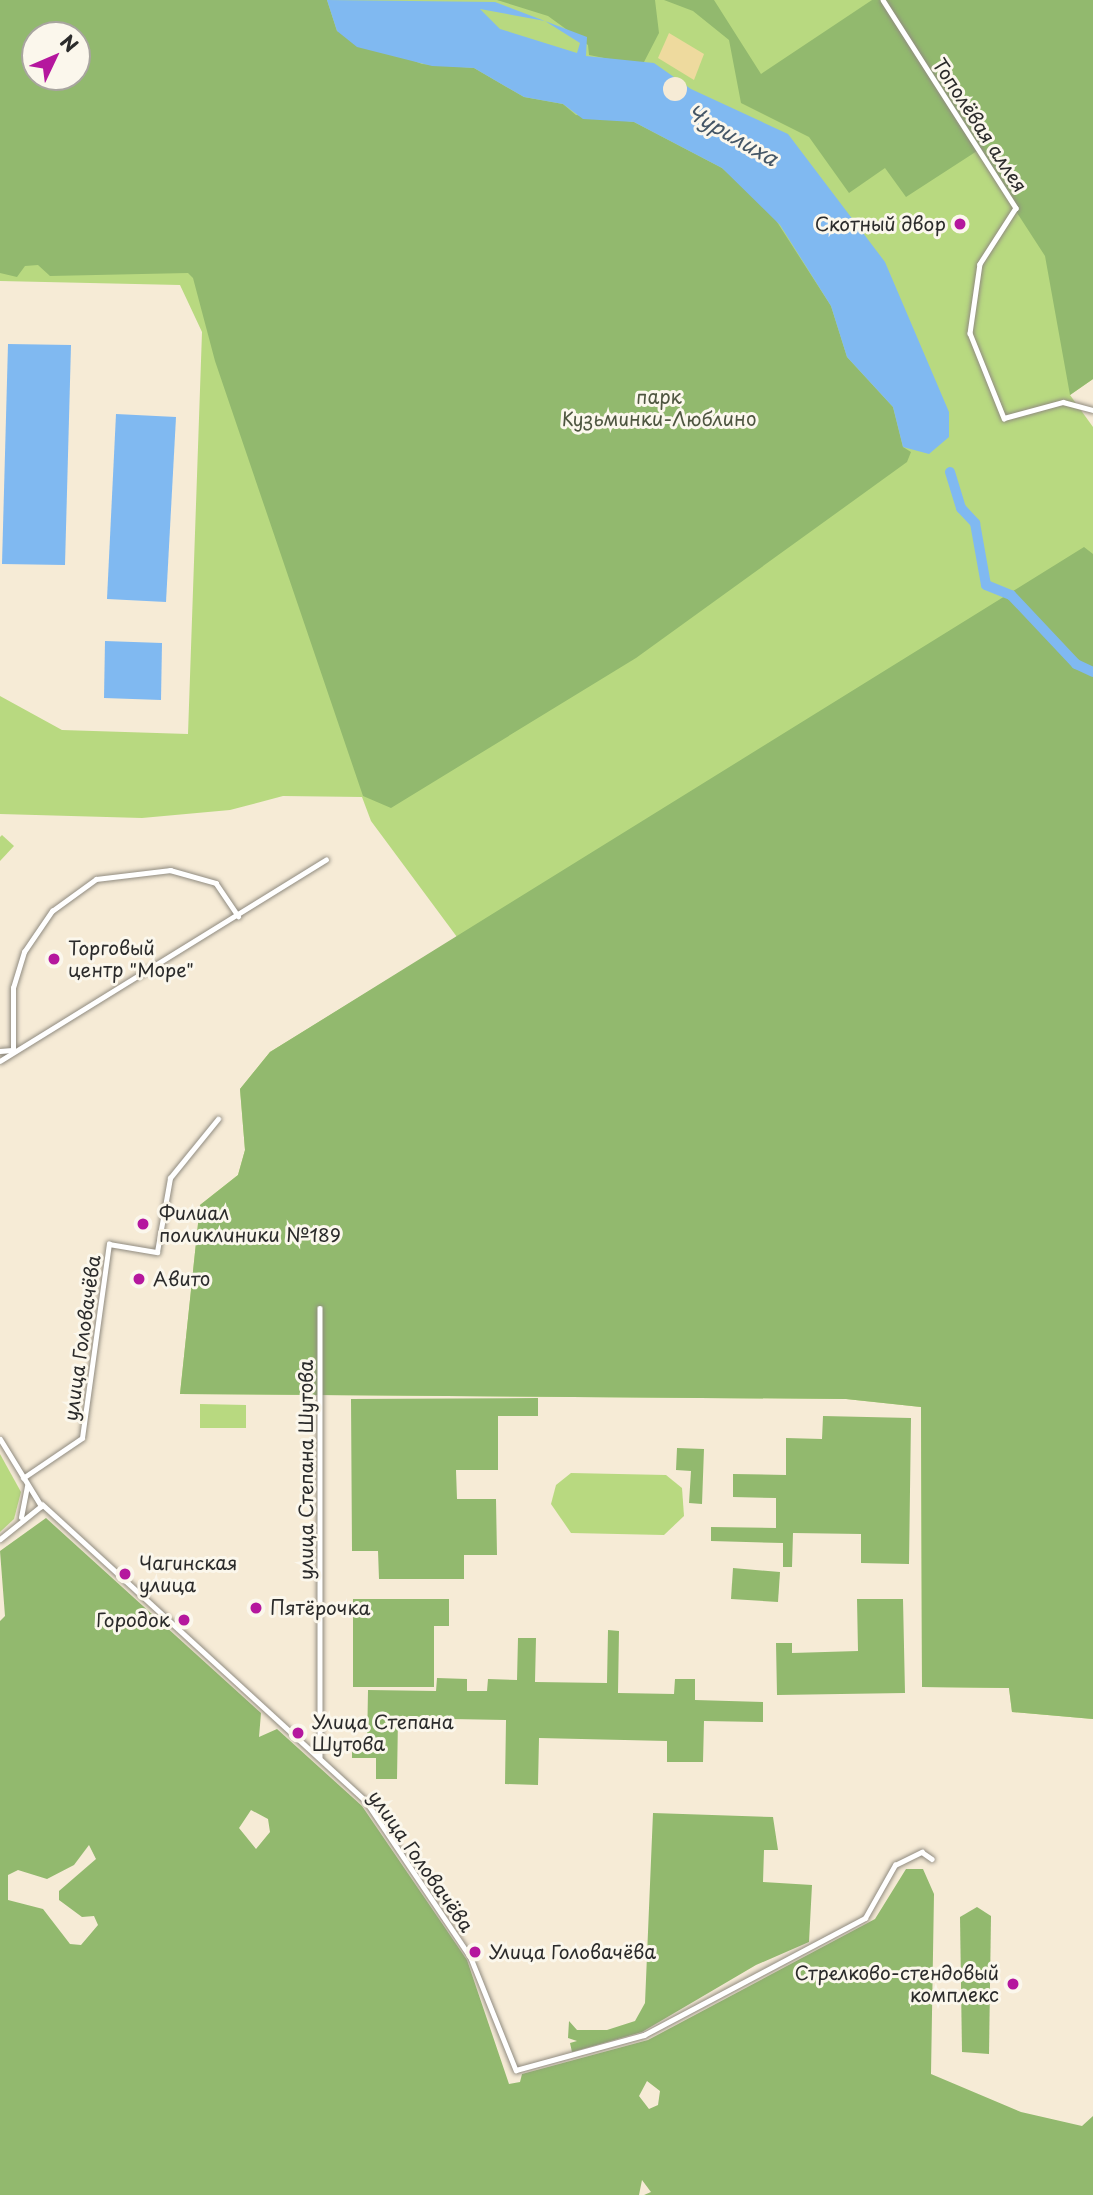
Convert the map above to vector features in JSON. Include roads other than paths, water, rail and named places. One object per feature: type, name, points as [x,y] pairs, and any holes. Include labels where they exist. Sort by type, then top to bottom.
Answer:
[{"type":"street","name":"Тополёвая аллея","points":[[883,0],[1016,208],[981,264],[970,333],[1004,418],[1063,402],[1093,410]]},
{"type":"street","points":[[0,1061],[13,1050],[238,916],[326,860]]},
{"type":"street","points":[[13,1050],[13,988],[24,952],[52,911],[96,879],[170,870],[216,883],[238,916]]},
{"type":"street","points":[[0,1051],[13,1050]]},
{"type":"street","name":"улица Головачёва","points":[[24,1482],[82,1438],[109,1244],[158,1252],[170,1178],[218,1119]]},
{"type":"street","name":"улица Степана Шутова","points":[[320,1308],[320,1758]]},
{"type":"street","points":[[0,1439],[24,1482],[39,1500]]},
{"type":"street","points":[[24,1482],[27,1503],[34,1512]]},
{"type":"street","points":[[27,1503],[39,1500]]},
{"type":"street","points":[[34,1512],[39,1500]]},
{"type":"street","name":"улица Головачёва","points":[[39,1500],[50,1514],[366,1801],[438,1902],[471,1958],[516,2070],[644,2035],[865,1918],[895,1865],[922,1852],[932,1859]]},
{"type":"street","points":[[20,1520],[27,1503]]},
{"type":"street","points":[[0,1539],[20,1520],[34,1512],[50,1514]]},
{"type":"water","points":[[327,0],[495,2],[545,21],[587,37],[586,56],[654,63],[691,89],[788,134],[885,262],[949,412],[949,437],[929,454],[903,447],[893,407],[847,357],[831,306],[780,225],[722,168],[634,122],[583,119],[563,104],[524,97],[474,68],[432,66],[357,47],[337,31]],"holes":[[[480,9],[545,21],[580,43],[577,53],[500,29]]]},
{"type":"water","points":[[8,344],[71,345],[65,565],[2,564]]},
{"type":"water","points":[[116,414],[176,417],[166,602],[107,599]]},
{"type":"water","points":[[105,641],[162,643],[161,700],[104,698]]},
{"type":"waterway","name":"Чурилиха","points":[[950,472],[961,508],[975,523],[986,585],[1011,595],[1076,664],[1093,672]]},
{"type":"place","name":"Скотный двор","points":[[960,224]]},
{"type":"place","name":"Торговый центр \"Море\"","points":[[54,959]]},
{"type":"place","name":"Филиал поликлиники №189","points":[[143,1224]]},
{"type":"place","name":"Авито","points":[[139,1279]]},
{"type":"place","name":"Чагинская улица","points":[[125,1574]]},
{"type":"place","name":"Пятёрочка","points":[[256,1608]]},
{"type":"place","name":"Городок","points":[[184,1620]]},
{"type":"place","name":"Улица Степана Шутова","points":[[298,1733]]},
{"type":"place","name":"Улица Головачёва","points":[[475,1952]]},
{"type":"place","name":"Стрелково-стендовый комплекс","points":[[1013,1984]]},
{"type":"park label","name":"парк Кузьминки-Люблино","points":[[659,408]]}]
